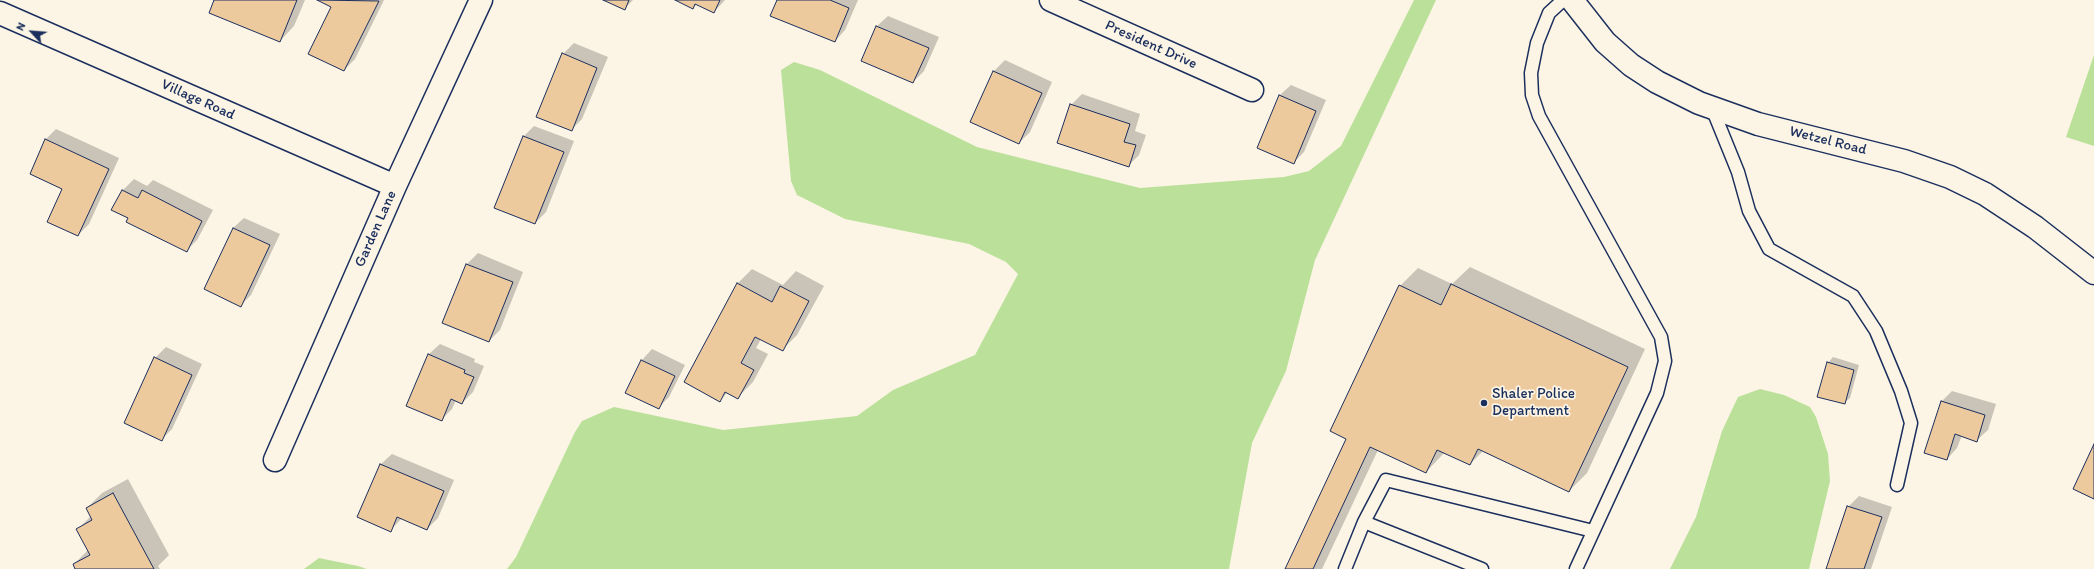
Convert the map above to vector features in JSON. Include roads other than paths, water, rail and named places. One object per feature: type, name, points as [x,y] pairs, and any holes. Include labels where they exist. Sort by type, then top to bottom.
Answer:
[{"type":"street","name":"Garden Lane","points":[[275,460],[395,186],[481,0]]},
{"type":"street","name":"President Drive","points":[[1051,0],[1252,90]]},
{"type":"street","name":"Wetzel Road","points":[[1572,0],[1605,42],[1631,64],[1657,82],[1699,103],[1758,124],[1904,161],[1950,177],[1985,194],[2035,227],[2094,273]]},
{"type":"street","name":"Village Road","points":[[0,13],[395,186]]},
{"type":"lane","points":[[1563,0],[1549,13],[1537,43],[1531,73],[1532,95],[1539,116],[1661,337],[1665,361],[1657,393],[1592,531],[1576,569]]},
{"type":"lane","points":[[1712,108],[1738,172],[1749,211],[1769,249],[1852,296],[1876,331],[1901,391],[1911,423],[1897,485]]},
{"type":"lane","points":[[1345,569],[1364,522],[1386,480],[1592,531]]},
{"type":"lane","points":[[1364,522],[1482,569]]},
{"type":"place","name":"Shaler Police Department","points":[[1484,403]]}]
